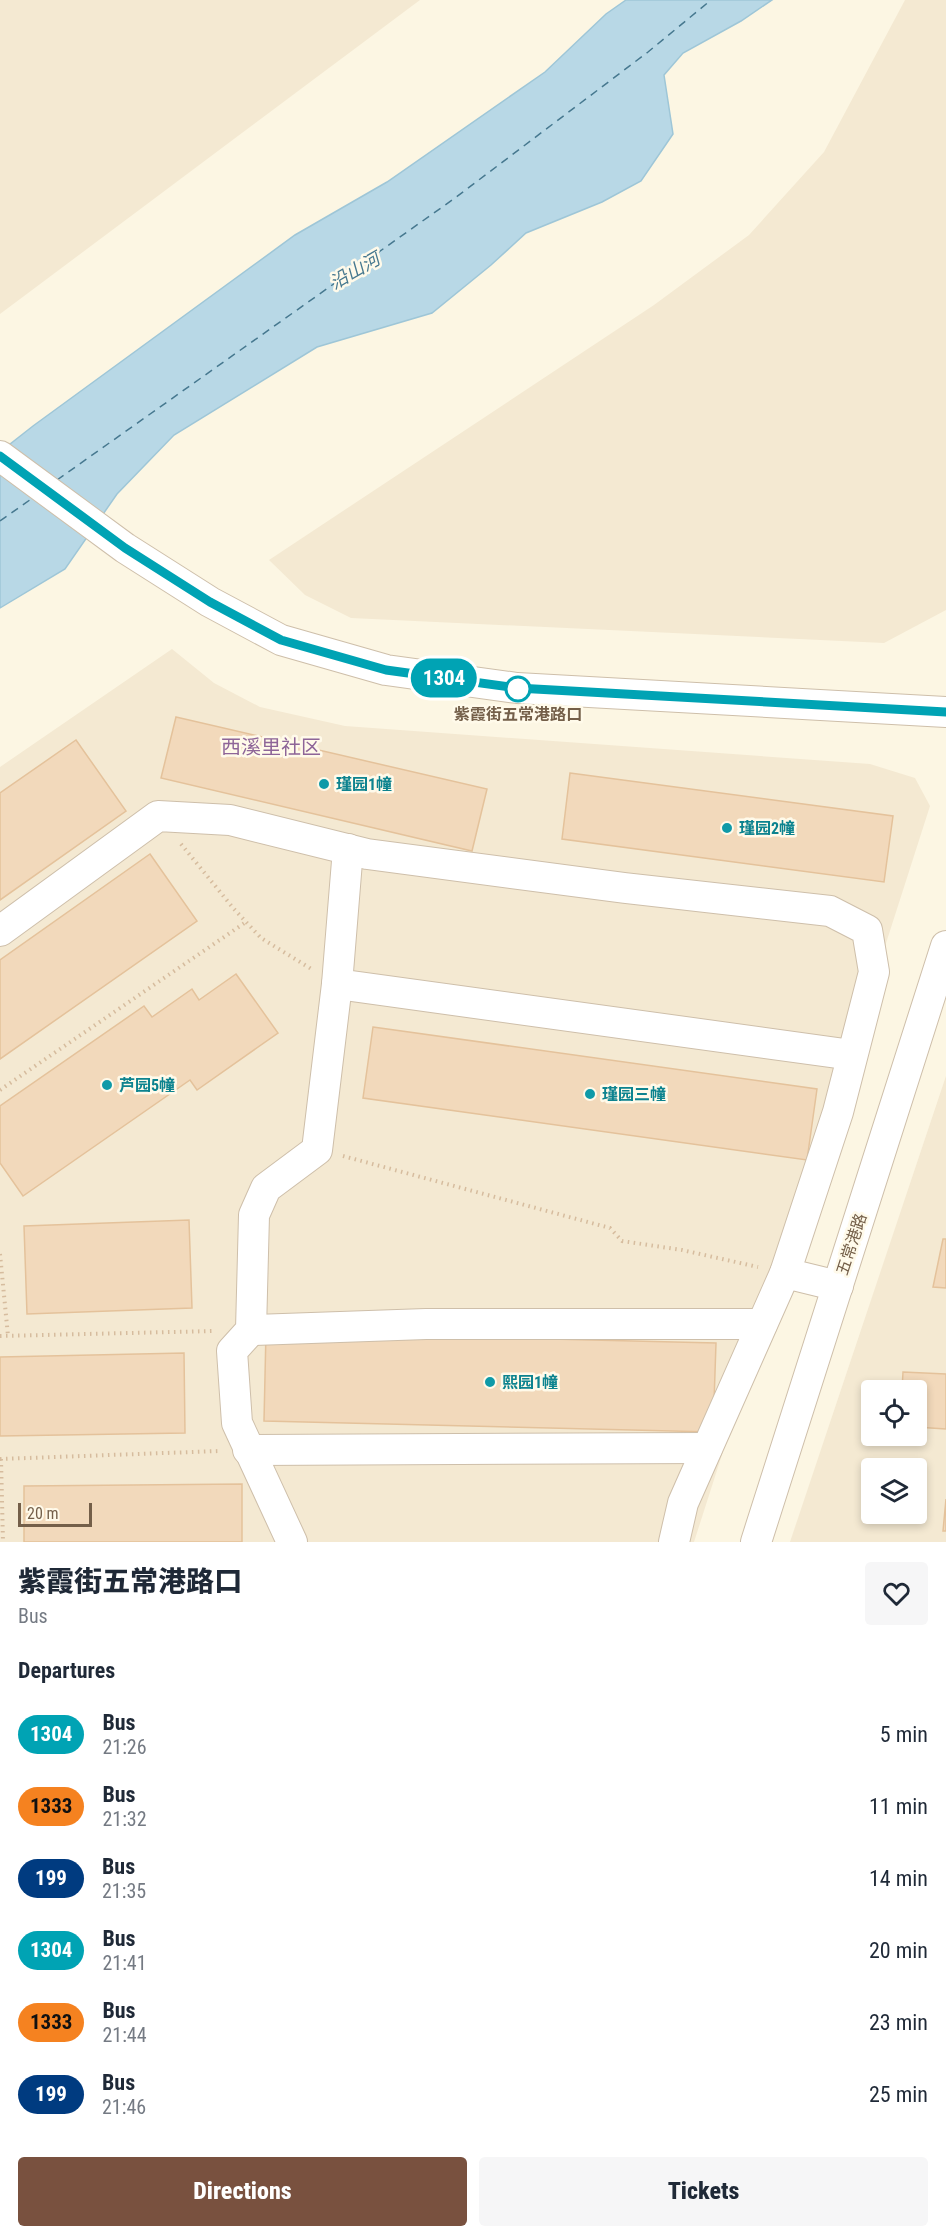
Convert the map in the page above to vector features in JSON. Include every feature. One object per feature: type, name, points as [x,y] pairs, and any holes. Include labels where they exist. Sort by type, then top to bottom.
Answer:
[{"type":"street","points":[[0,456],[125,548],[210,602],[281,640],[386,670],[517,688],[946,712]]},
{"type":"street","points":[[0,932],[158,816],[230,820],[367,854],[625,888],[830,911],[867,930],[874,972],[838,1112],[785,1273],[683,1503],[674,1542]]},
{"type":"street","points":[[292,1542],[237,1423],[232,1351],[251,1330],[254,1215],[266,1188],[317,1150],[336,984],[348,849]]},
{"type":"street","name":"五常港路","points":[[756,1542],[946,946]]},
{"type":"street","points":[[336,984],[852,1055]]},
{"type":"street","points":[[785,1273],[838,1286]]},
{"type":"street","points":[[251,1330],[426,1324],[762,1324]]},
{"type":"street","points":[[248,1450],[707,1448]]},
{"type":"path","points":[[158,816],[261,938],[336,984]]},
{"type":"path","points":[[0,1090],[246,922]]},
{"type":"path","points":[[317,1150],[610,1228],[622,1241],[682,1250],[785,1273]]},
{"type":"path","points":[[0,1254],[8,1336]]},
{"type":"path","points":[[0,1336],[251,1330]]},
{"type":"path","points":[[3,1542],[0,1459],[248,1450]]},
{"type":"shaded area","points":[[0,0],[420,0],[0,314]]},
{"type":"shaded area","points":[[905,0],[946,0],[946,610],[884,643],[351,618],[305,595],[269,560],[654,305],[749,235],[824,152]]},
{"type":"shaded area","points":[[172,649],[214,683],[260,707],[345,726],[870,764],[915,778],[930,806],[694,1542],[0,1542],[0,767]]},
{"type":"shaded area","points":[[946,1076],[946,1542],[790,1542]]},
{"type":"water","name":"沿山河","points":[[626,0],[772,0],[741,21],[683,53],[664,75],[673,134],[641,181],[602,202],[526,233],[432,313],[317,347],[174,435],[117,494],[65,569],[0,608],[0,452],[295,235],[387,182],[545,72],[606,14]]},
{"type":"building","name":"瑾园1幢","points":[[176,717],[487,789],[472,851],[161,778]]},
{"type":"building","points":[[76,740],[126,811],[0,900],[0,793]]},
{"type":"building","name":"瑾园2幢","points":[[570,773],[893,816],[884,882],[562,839]]},
{"type":"building","points":[[150,854],[197,921],[0,1059],[0,960]]},
{"type":"building","name":"芦园5幢","points":[[236,974],[278,1033],[197,1090],[190,1080],[23,1196],[0,1163],[0,1106],[144,1006],[152,1017],[192,989],[199,1000]]},
{"type":"building","name":"瑾园三幢","points":[[373,1027],[817,1089],[807,1160],[363,1098]]},
{"type":"building","points":[[189,1220],[192,1308],[27,1314],[24,1226]]},
{"type":"building","points":[[943,1239],[946,1239],[946,1288],[933,1287]]},
{"type":"building","name":"熙园1幢","points":[[266,1332],[716,1343],[713,1432],[264,1421]]},
{"type":"building","points":[[184,1353],[185,1433],[0,1436],[0,1357]]},
{"type":"building","points":[[903,1372],[946,1374],[946,1429],[927,1428],[927,1380],[903,1380]]},
{"type":"building","points":[[242,1484],[242,1542],[24,1542],[24,1486]]},
{"type":"building","points":[[946,1499],[946,1531],[943,1531]]},
{"type":"ferry route","points":[[57,480],[455,198],[648,52],[711,0]]},
{"type":"ferry route","points":[[0,521],[34,497]]},
{"type":"bus line","name":"1304","points":[[0,456],[125,548],[210,602],[281,640],[386,670],[517,688],[946,712]]},
{"type":"place","name":"紫霞街五常港路口","points":[[518,689]]},
{"type":"place","name":"瑾园1幢","points":[[324,784]]},
{"type":"place","name":"瑾园2幢","points":[[727,828]]},
{"type":"place","name":"芦园5幢","points":[[107,1085]]},
{"type":"place","name":"瑾园三幢","points":[[590,1094]]},
{"type":"place","name":"熙园1幢","points":[[490,1382]]},
{"type":"district","name":"西溪里社区","points":[[271,747]]}]
